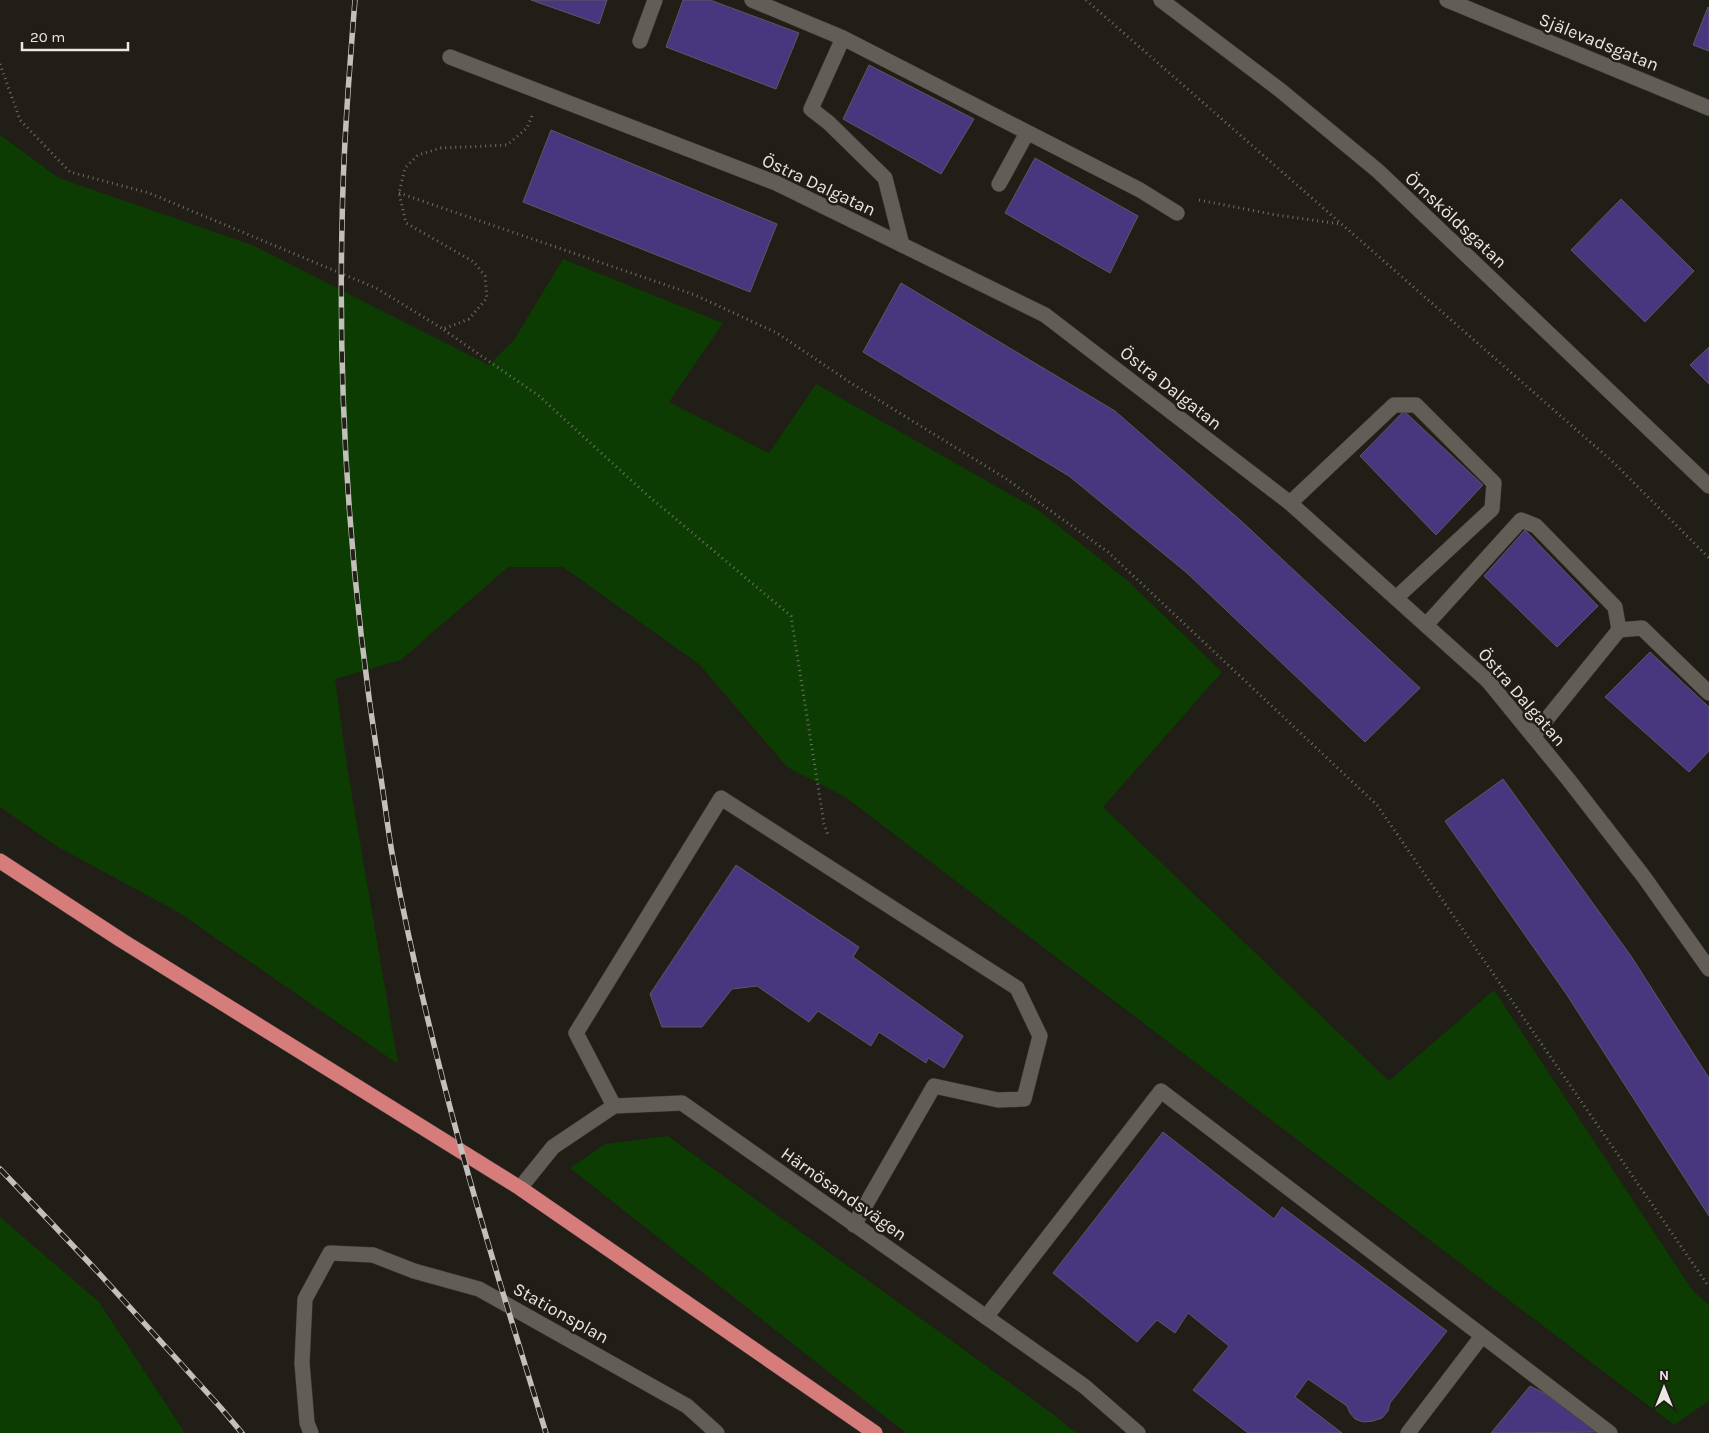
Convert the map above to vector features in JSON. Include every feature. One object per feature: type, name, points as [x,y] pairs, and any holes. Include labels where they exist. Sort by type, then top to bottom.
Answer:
[{"type":"highway","points":[[0,861],[121,940],[520,1188],[875,1433]]},
{"type":"street","points":[[640,41],[655,0]]},
{"type":"street","points":[[752,0],[843,38],[1140,190],[1178,213]]},
{"type":"street","name":"Örnsköldsgatan","points":[[1162,0],[1280,90],[1378,171],[1709,486]]},
{"type":"street","name":"Själevadsgatan","points":[[1447,0],[1709,108]]},
{"type":"street","points":[[843,38],[811,109],[829,122],[885,178],[902,245]]},
{"type":"street","name":"Östra Dalgatan","points":[[450,57],[776,183],[1046,315],[1290,503],[1488,681],[1568,779],[1644,877],[1709,969]]},
{"type":"street","points":[[999,184],[1027,133]]},
{"type":"street","points":[[1290,503],[1394,405],[1416,405],[1494,483],[1492,509],[1396,598]]},
{"type":"street","points":[[1426,625],[1521,520],[1536,526],[1615,607],[1620,630]]},
{"type":"street","points":[[1533,736],[1620,630],[1642,628],[1709,693]]},
{"type":"street","points":[[520,1188],[554,1147],[614,1106],[576,1033],[721,798],[1017,988],[1040,1036],[1024,1099],[998,1100],[934,1086],[854,1225]]},
{"type":"street","points":[[986,1317],[1161,1091],[1610,1433]]},
{"type":"street","name":"Härnösandsvägen","points":[[614,1106],[682,1103],[1084,1386],[1138,1433]]},
{"type":"street","name":"Stationsplan","points":[[311,1433],[307,1423],[302,1363],[306,1299],[330,1253],[373,1255],[414,1271],[479,1289],[686,1406],[717,1433]]},
{"type":"street","points":[[1408,1433],[1482,1336]]},
{"type":"path","points":[[1086,0],[1612,461],[1709,558]]},
{"type":"path","points":[[0,64],[20,120],[70,172],[149,193],[167,200],[376,288],[443,329],[539,396],[645,493],[791,616],[824,824],[844,877]]},
{"type":"path","points":[[443,329],[469,318],[487,298],[485,276],[474,262],[406,223],[399,193],[405,168],[418,155],[441,148],[507,145],[527,128],[542,92]]},
{"type":"path","points":[[399,193],[695,295],[777,333],[851,383],[1005,478],[1108,552],[1376,805],[1709,1287]]},
{"type":"path","points":[[1198,200],[1276,215],[1341,224]]},
{"type":"green space","points":[[0,135],[59,178],[252,245],[489,365],[514,340],[563,259],[723,323],[669,402],[769,453],[816,384],[1038,510],[1128,581],[1222,672],[1103,807],[1389,1081],[1494,990],[1693,1291],[1709,1305],[1709,1401],[1674,1425],[845,797],[787,767],[700,665],[563,567],[508,567],[401,660],[335,679],[347,766],[398,1064],[178,912],[58,847],[0,807]]},
{"type":"green space","points":[[668,1136],[1057,1417],[1076,1433],[906,1433],[570,1168],[605,1144]]},
{"type":"green space","points":[[0,1217],[99,1302],[185,1433],[0,1433]]},
{"type":"building","points":[[531,0],[607,0],[599,24]]},
{"type":"building","points":[[683,0],[710,0],[799,33],[776,89],[666,47]]},
{"type":"building","points":[[1709,8],[1709,51],[1693,45]]},
{"type":"building","points":[[869,65],[974,119],[941,174],[843,119]]},
{"type":"building","points":[[551,130],[777,224],[750,292],[523,202]]},
{"type":"building","points":[[1035,158],[1138,216],[1110,273],[1005,213]]},
{"type":"building","points":[[1621,199],[1694,271],[1645,322],[1571,250]]},
{"type":"building","points":[[901,283],[1115,411],[1239,519],[1420,688],[1365,742],[1187,573],[1069,476],[863,352]]},
{"type":"building","points":[[1709,347],[1709,384],[1690,365]]},
{"type":"building","points":[[1404,411],[1483,485],[1436,535],[1360,456]]},
{"type":"building","points":[[1525,530],[1598,606],[1557,647],[1484,576]]},
{"type":"building","points":[[1650,652],[1709,707],[1709,751],[1689,772],[1605,697]]},
{"type":"building","points":[[1503,779],[1631,956],[1709,1078],[1709,1216],[1567,995],[1445,821]]},
{"type":"building","points":[[736,865],[859,947],[853,957],[963,1036],[944,1068],[928,1058],[926,1063],[879,1032],[871,1046],[818,1011],[809,1022],[757,986],[732,989],[702,1027],[662,1027],[650,994]]},
{"type":"building","points":[[1163,1132],[1274,1219],[1282,1207],[1447,1331],[1390,1403],[1388,1411],[1382,1418],[1363,1422],[1355,1419],[1347,1406],[1308,1379],[1295,1397],[1342,1433],[1248,1433],[1193,1390],[1229,1346],[1188,1313],[1175,1333],[1157,1320],[1137,1342],[1053,1273]]},
{"type":"building","points":[[1530,1386],[1544,1393],[1598,1432],[1491,1433]]},
{"type":"railway","points":[[355,0],[344,170],[341,295],[342,362],[348,497],[369,699],[392,853],[428,1020],[471,1184],[546,1433]]},
{"type":"railway","points":[[0,1169],[96,1270],[242,1433]]}]
